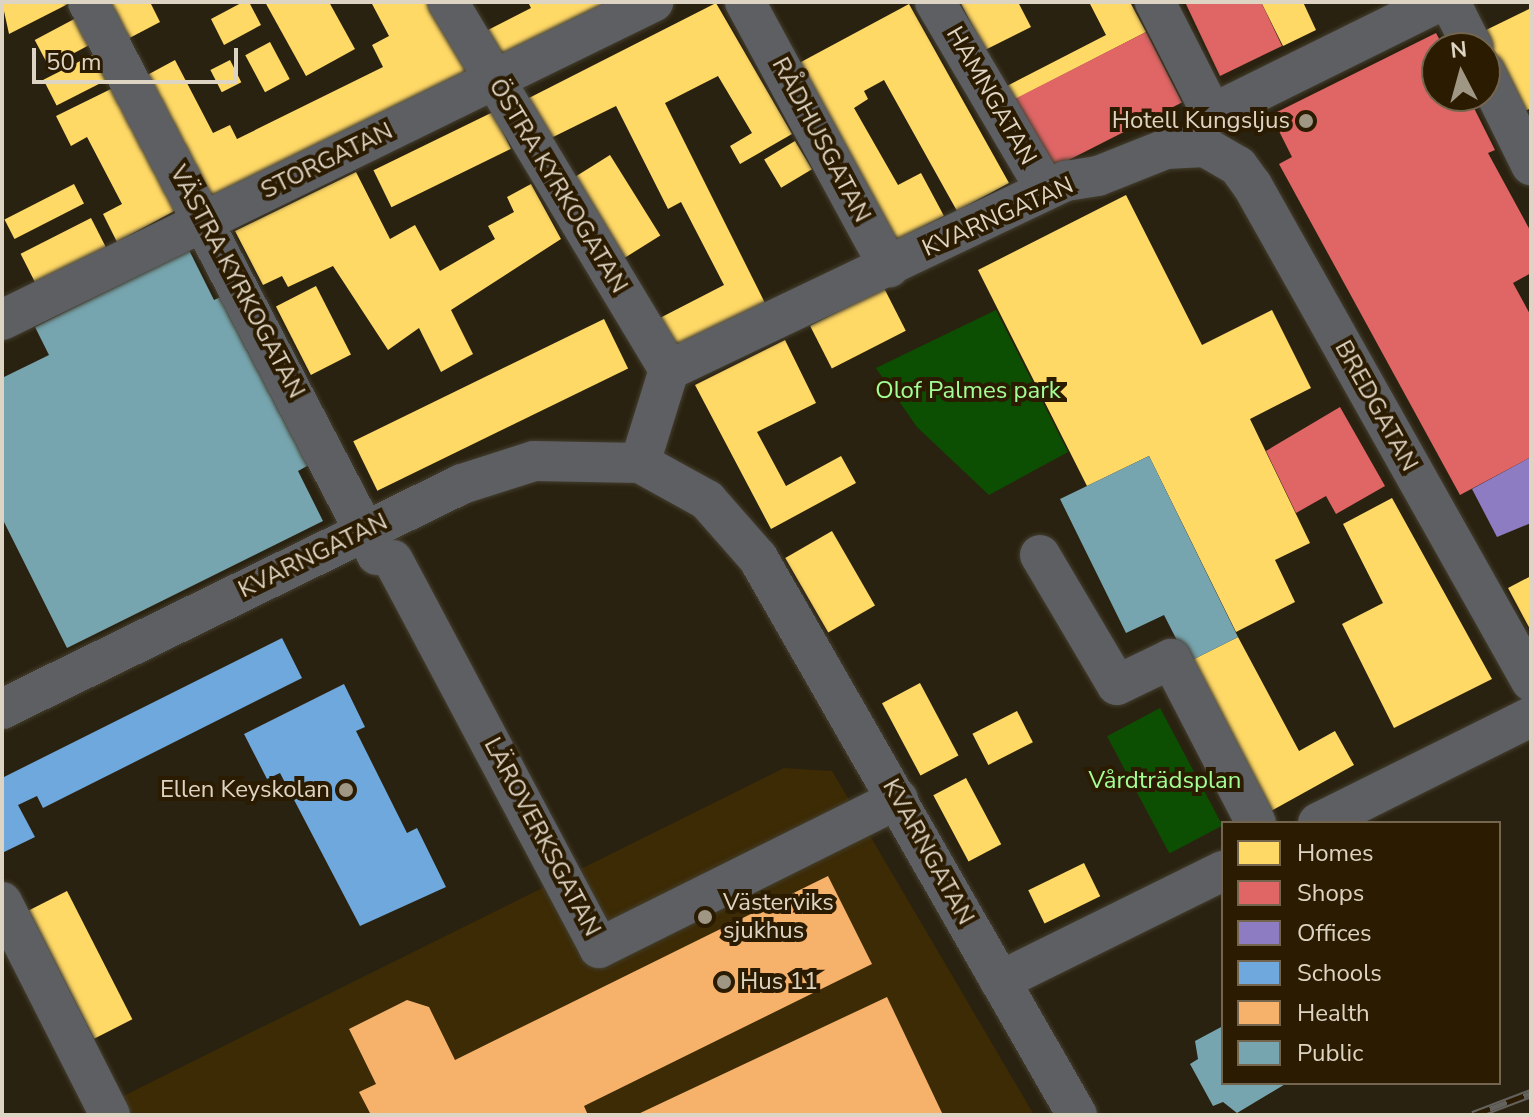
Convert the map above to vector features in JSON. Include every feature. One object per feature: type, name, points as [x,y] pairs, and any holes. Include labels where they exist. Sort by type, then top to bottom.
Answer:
[{"type":"street","name":"VÄSTRA KYRKOGATAN","points":[[88,2],[380,551]]},
{"type":"street","name":"ÖSTRA KYRKOGATAN","points":[[448,2],[669,370]]},
{"type":"street","name":"STORGATAN","points":[[2,320],[653,2]]},
{"type":"street","name":"HAMNGATAN","points":[[935,2],[1046,190]]},
{"type":"street","points":[[1155,2],[1208,130]]},
{"type":"street","name":"KVARNGATAN","points":[[669,370],[1046,190],[1166,149],[1208,130],[1439,2]]},
{"type":"street","points":[[1450,2],[1465,32]]},
{"type":"street","name":"RÅDHUSGATAN","points":[[758,6],[889,267]]},
{"type":"street","points":[[1501,104],[1531,165]]},
{"type":"street","name":"BREDGATAN","points":[[1208,130],[1252,185],[1531,681]]},
{"type":"street","points":[[640,463],[669,370]]},
{"type":"street","name":"KVARNGATAN","points":[[2,709],[380,551],[462,484],[534,461],[640,463],[707,500],[758,558],[1077,1115]]},
{"type":"street","name":"LÄROVERKSGATAN","points":[[380,551],[433,638],[599,948],[898,799]]},
{"type":"street","points":[[1040,555],[1117,685],[1171,659],[1255,821]]},
{"type":"street","points":[[1322,821],[1531,717]]},
{"type":"street","points":[[1000,981],[1221,872]]},
{"type":"street","points":[[2,902],[110,1115]]},
{"type":"shaded area","name":"Västerviks sjukhus","points":[[784,768],[832,771],[1034,1115],[85,1115]]},
{"type":"green space","name":"Olof Palmes park","points":[[996,310],[1068,452],[989,495],[917,427],[876,368]]},
{"type":"green space","name":"Vårdträdsplan","points":[[1160,708],[1221,823],[1221,826],[1169,854],[1107,736]]},
{"type":"building: Homes","points":[[2,2],[67,2],[68,4],[9,34]]},
{"type":"building: Homes","points":[[98,2],[150,2],[160,22],[120,43]]},
{"type":"building: Homes","points":[[243,2],[249,2],[261,25],[224,45],[211,19]]},
{"type":"building: Homes","points":[[265,2],[329,2],[355,49],[306,76]]},
{"type":"building: Homes","points":[[371,2],[433,2],[471,75],[203,209],[138,80],[175,60],[213,133],[230,125],[237,139],[383,67],[372,45],[389,36]]},
{"type":"building: Homes","points":[[528,2],[620,2],[501,62],[486,31],[531,8]]},
{"type":"building: Homes","points":[[960,2],[1018,2],[1031,27],[985,50]]},
{"type":"building: Homes","points":[[1089,2],[1130,2],[1146,32],[1014,100],[1007,86],[1106,35]]},
{"type":"building: Homes","points":[[1261,2],[1303,2],[1316,30],[1283,46]]},
{"type":"building: Homes","points":[[716,3],[792,134],[740,164],[730,146],[752,133],[718,76],[665,103],[768,309],[674,357],[656,320],[724,285],[681,202],[668,209],[616,106],[545,141],[525,100]]},
{"type":"building: Homes","points":[[909,4],[1009,183],[957,211],[884,80],[864,91],[868,99],[854,108],[898,185],[921,173],[944,216],[885,246],[788,69]]},
{"type":"building: Homes","points":[[1531,8],[1531,108],[1523,112],[1501,66],[1501,32],[1484,31]]},
{"type":"building: Homes","points":[[78,17],[92,43],[49,66],[35,40]]},
{"type":"building: Homes","points":[[270,42],[290,79],[265,92],[245,55]]},
{"type":"building: Homes","points":[[96,53],[109,79],[57,106],[43,80]]},
{"type":"building: Homes","points":[[230,60],[241,82],[222,92],[210,70]]},
{"type":"building: Homes","points":[[115,87],[178,209],[117,242],[103,214],[122,204],[87,137],[71,146],[56,116]]},
{"type":"building: Homes","points":[[493,112],[511,149],[391,207],[373,170]]},
{"type":"building: Homes","points":[[795,141],[812,169],[781,188],[764,160]]},
{"type":"building: Homes","points":[[610,155],[660,236],[619,262],[568,181]]},
{"type":"building: Homes","points":[[356,172],[390,239],[415,225],[440,271],[495,239],[488,226],[514,212],[507,197],[531,184],[561,239],[451,310],[473,354],[441,372],[419,328],[388,350],[333,266],[288,287],[282,276],[263,285],[235,231]]},
{"type":"building: Homes","points":[[74,184],[84,204],[14,239],[5,219]]},
{"type":"building: Homes","points":[[1126,195],[1202,345],[1272,310],[1311,388],[1250,419],[1310,543],[1275,560],[1295,602],[1236,632],[1149,456],[1087,486],[978,270]]},
{"type":"building: Homes","points":[[91,218],[106,248],[36,284],[21,254]]},
{"type":"building: Homes","points":[[316,286],[351,355],[311,375],[276,306]]},
{"type":"building: Homes","points":[[884,288],[906,331],[832,368],[810,326]]},
{"type":"building: Homes","points":[[604,319],[628,368],[377,491],[353,441]]},
{"type":"building: Homes","points":[[785,340],[816,403],[757,432],[786,486],[841,456],[856,483],[771,529],[695,385]]},
{"type":"building: Homes","points":[[1392,498],[1492,679],[1394,728],[1342,624],[1383,603],[1343,524]]},
{"type":"building: Homes","points":[[832,531],[875,605],[828,632],[785,558]]},
{"type":"building: Homes","points":[[1531,576],[1531,631],[1508,588]]},
{"type":"building: Homes","points":[[1238,637],[1299,751],[1335,731],[1354,765],[1271,811],[1188,662]]},
{"type":"building: Homes","points":[[920,683],[958,755],[921,776],[882,703]]},
{"type":"building: Homes","points":[[1017,711],[1033,742],[988,765],[972,734]]},
{"type":"building: Homes","points":[[966,778],[1001,844],[969,862],[933,795]]},
{"type":"building: Homes","points":[[1084,863],[1100,896],[1044,923],[1028,890]]},
{"type":"building: Homes","points":[[67,891],[132,1019],[94,1039],[29,911]]},
{"type":"building: Shops","points":[[1185,2],[1261,2],[1282,46],[1220,76]]},
{"type":"building: Shops","points":[[1146,32],[1182,102],[1050,170],[1014,99]]},
{"type":"building: Shops","points":[[1421,40],[1421,112],[1476,112],[1495,150],[1488,153],[1531,232],[1531,273],[1513,283],[1531,316],[1531,457],[1460,495],[1279,164],[1292,157],[1271,115]]},
{"type":"building: Shops","points":[[1340,407],[1385,486],[1336,514],[1326,496],[1296,513],[1266,451]]},
{"type":"building: Offices","points":[[1531,457],[1531,523],[1497,537],[1472,489]]},
{"type":"building: Schools","points":[[282,638],[302,678],[43,808],[37,796],[18,805],[35,837],[2,853],[2,778]]},
{"type":"building: Schools","points":[[344,684],[365,727],[356,731],[407,833],[417,828],[446,887],[360,926],[280,773],[267,779],[244,734]]},
{"type":"building: Health","name":"Hus 11","points":[[828,876],[872,964],[584,1106],[588,1115],[371,1115],[359,1092],[376,1084],[349,1029],[407,1000],[429,1007],[455,1060]]},
{"type":"building: Health","points":[[887,997],[943,1115],[636,1115]]},
{"type":"building: Public","points":[[189,250],[214,300],[225,295],[309,465],[298,471],[323,521],[67,648],[2,518],[2,378],[49,355],[35,327]]},
{"type":"building: Public","points":[[1149,456],[1238,637],[1188,662],[1164,615],[1126,633],[1060,499]]},
{"type":"building: Public","points":[[1221,1027],[1221,1085],[1284,1085],[1237,1113],[1223,1102],[1213,1106],[1190,1064],[1198,1059],[1195,1041]]},
{"type":"railway","points":[[1473,1115],[1531,1093]]},
{"type":"place","name":"Hotell Kungsljus","points":[[1306,121]]},
{"type":"place","name":"Ellen Keyskolan","points":[[346,790]]},
{"type":"place","name":"Västerviks sjukhus","points":[[705,917]]},
{"type":"place","name":"Hus 11","points":[[724,982]]}]
